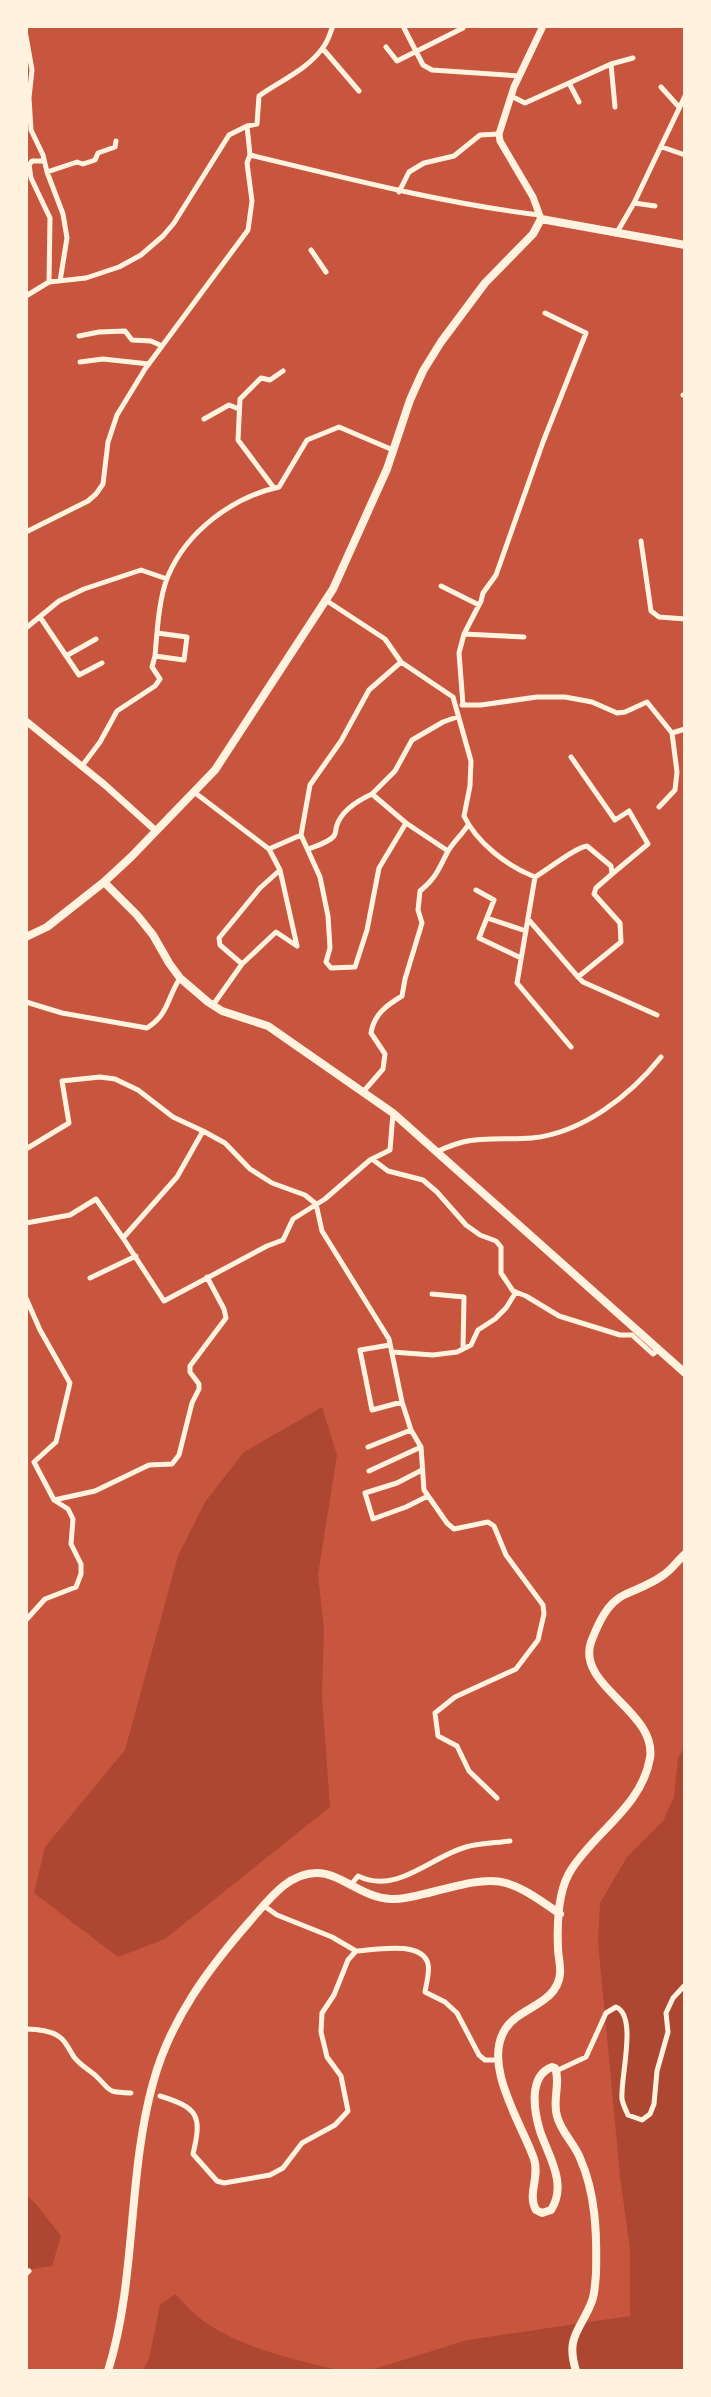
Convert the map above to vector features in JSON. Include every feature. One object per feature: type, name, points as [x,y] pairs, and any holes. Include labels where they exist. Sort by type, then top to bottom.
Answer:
[{"type":"main road","points":[[26,937],[47,927],[104,882],[215,770],[327,601],[346,563],[393,450],[410,400],[441,342],[485,283],[534,233],[540,217],[533,197],[500,141],[499,134],[511,96],[543,26]]},
{"type":"main road","points":[[540,217],[616,234],[685,245]]},
{"type":"main road","points":[[26,721],[155,830]]},
{"type":"main road","points":[[104,882],[145,925],[180,978],[222,1011],[268,1026],[393,1113],[685,1373]]},
{"type":"main road","points":[[576,2371],[572,2346],[575,2334],[592,2302],[596,2276],[592,2197],[579,2155],[557,2116],[556,2071],[552,2067],[545,2069],[537,2077],[535,2098],[540,2132],[556,2171],[555,2205],[551,2210],[542,2213],[536,2210],[531,2198],[536,2183],[534,2159],[507,2095],[497,2060],[507,2026],[550,1996],[556,1987],[560,1974],[559,1913],[570,1871],[627,1805],[641,1783],[650,1760],[648,1735],[639,1720],[609,1692],[589,1654],[590,1644],[605,1612],[614,1601],[661,1578],[685,1554]]},
{"type":"main road","points":[[108,2371],[126,2272],[139,2163],[153,2081],[172,2033],[194,1991],[219,1956],[264,1906],[288,1882],[300,1876],[317,1873],[330,1875],[377,1898],[394,1900],[476,1881],[494,1880],[511,1883],[526,1890],[559,1913]]},
{"type":"street","points":[[26,296],[49,282],[86,278],[119,267],[141,255],[163,236],[191,198],[229,135],[257,124],[259,96],[297,73],[323,48],[333,26]]},
{"type":"street","points":[[386,47],[397,61],[463,28],[462,26]]},
{"type":"street","points":[[404,27],[423,65],[432,70],[520,76]]},
{"type":"street","points":[[26,36],[32,71],[29,98],[31,130],[63,214],[67,238],[60,281]]},
{"type":"street","points":[[323,48],[359,91]]},
{"type":"street","points":[[511,96],[525,103],[611,64],[632,58]]},
{"type":"street","points":[[611,64],[615,107]]},
{"type":"street","points":[[569,83],[579,102]]},
{"type":"street","points":[[661,87],[679,107]]},
{"type":"street","points":[[616,234],[634,203],[685,96]]},
{"type":"street","points":[[26,532],[88,502],[96,494],[103,484],[108,442],[117,415],[149,364],[248,230],[252,201],[247,163],[250,155],[247,126]]},
{"type":"street","points":[[399,192],[409,173],[424,163],[454,156],[480,135],[499,134]]},
{"type":"street","points":[[47,172],[77,162],[83,164],[96,160],[98,153],[115,147],[116,141]]},
{"type":"street","points":[[662,146],[685,155]]},
{"type":"street","points":[[250,155],[399,192],[540,217]]},
{"type":"street","points":[[44,161],[32,161],[29,165],[31,178],[50,218],[49,282]]},
{"type":"street","points":[[634,203],[655,206]]},
{"type":"street","points":[[311,250],[326,272]]},
{"type":"street","points":[[463,705],[458,653],[464,634],[480,605],[483,593],[496,575],[543,442],[586,333],[545,313]]},
{"type":"street","points":[[79,336],[125,331],[132,340],[151,341],[162,346]]},
{"type":"street","points":[[79,362],[103,359],[149,364]]},
{"type":"street","points":[[274,488],[237,440],[239,409],[240,399],[250,392],[254,384],[261,378],[270,380],[283,371]]},
{"type":"street","points":[[204,419],[229,405],[239,409]]},
{"type":"street","points":[[82,766],[100,742],[117,711],[155,686],[160,679],[152,667],[167,579],[181,553],[212,519],[262,491],[279,487],[307,440],[339,426],[393,450]]},
{"type":"street","points":[[641,541],[651,611],[659,617],[685,619]]},
{"type":"street","points":[[26,628],[60,601],[84,589],[141,570],[167,579]]},
{"type":"street","points":[[441,586],[480,605]]},
{"type":"street","points":[[327,601],[385,639],[401,662],[453,697],[471,761],[470,786],[464,816],[468,825],[481,842],[534,877]]},
{"type":"street","points":[[40,617],[79,675],[102,663]]},
{"type":"street","points":[[155,656],[184,660],[187,637],[157,633]]},
{"type":"street","points":[[464,634],[524,637]]},
{"type":"street","points":[[65,656],[96,639]]},
{"type":"street","points":[[401,662],[369,690],[341,741],[310,785],[301,835],[320,877],[328,916],[330,948],[326,962],[331,968],[355,967],[368,930],[379,868],[406,823]]},
{"type":"street","points":[[456,705],[565,697],[592,702],[617,713],[647,702],[672,733],[677,772],[675,790],[659,807]]},
{"type":"street","points":[[308,849],[328,841],[335,834],[337,823],[342,816],[354,804],[372,794],[395,771],[412,740],[457,717]]},
{"type":"street","points":[[672,733],[685,729]]},
{"type":"street","points":[[571,757],[615,820],[629,811],[648,844],[596,888],[594,894],[620,923],[621,942],[578,977]]},
{"type":"street","points":[[194,792],[269,849],[280,870],[297,946],[276,932],[242,964],[214,1005]]},
{"type":"street","points":[[372,794],[406,823],[448,851]]},
{"type":"street","points":[[363,1092],[383,1069],[385,1054],[371,1033],[383,1008],[402,996],[422,923],[418,910],[420,891],[439,872],[448,851],[461,838],[468,825]]},
{"type":"street","points":[[269,849],[301,835]]},
{"type":"street","points":[[534,877],[579,847],[587,846],[611,866],[612,874]]},
{"type":"street","points":[[242,964],[220,945],[219,938],[260,888],[280,870]]},
{"type":"street","points":[[534,877],[517,983],[571,1047]]},
{"type":"street","points":[[476,890],[494,900],[479,938],[521,958]]},
{"type":"street","points":[[487,919],[526,932]]},
{"type":"street","points":[[528,919],[583,982],[657,1015]]},
{"type":"street","points":[[26,1002],[62,1013],[146,1028],[159,1020],[180,978]]},
{"type":"street","points":[[438,1151],[461,1142],[534,1138],[568,1129],[623,1096],[643,1079],[660,1057]]},
{"type":"street","points":[[26,1149],[69,1123],[62,1081],[100,1077],[115,1079],[138,1090],[173,1117],[225,1143],[250,1169],[272,1183],[304,1195],[316,1204],[322,1231],[389,1339],[402,1402],[411,1430],[421,1447],[424,1490],[447,1524],[454,1529],[488,1522],[494,1526],[506,1555],[543,1605],[544,1614],[538,1640],[516,1669],[455,1698],[435,1713],[438,1736],[457,1746],[469,1771],[497,1798]]},
{"type":"street","points":[[26,1223],[71,1215],[96,1199],[164,1301],[283,1240],[293,1219],[373,1159],[390,1150],[393,1113]]},
{"type":"street","points":[[123,1238],[177,1177],[203,1131]]},
{"type":"street","points":[[373,1159],[388,1171],[423,1180],[466,1225],[480,1235],[496,1241],[500,1247],[501,1273],[507,1284],[516,1292],[559,1316],[620,1335],[632,1335],[653,1354],[659,1349]]},
{"type":"street","points":[[90,1278],[136,1256]]},
{"type":"street","points":[[54,1500],[95,1491],[149,1465],[172,1464],[179,1455],[192,1403],[199,1389],[190,1366],[226,1318],[225,1309],[207,1277]]},
{"type":"street","points":[[402,1402],[372,1410],[360,1350],[391,1349],[433,1355],[463,1349],[471,1345],[478,1330],[506,1308],[516,1292]]},
{"type":"street","points":[[432,1294],[464,1297],[463,1349]]},
{"type":"street","points":[[26,1297],[50,1349],[70,1383],[56,1442],[34,1462],[54,1500],[68,1509],[73,1519],[71,1544],[81,1564],[81,1574],[76,1587],[45,1599],[26,1620]]},
{"type":"street","points":[[368,1447],[411,1430]]},
{"type":"street","points":[[369,1471],[421,1447]]},
{"type":"street","points":[[422,1470],[397,1483],[365,1493],[373,1519],[428,1496]]},
{"type":"street","points":[[350,1886],[358,1876],[382,1882],[396,1879],[465,1847],[510,1842]]},
{"type":"street","points":[[264,1906],[277,1915],[332,1937],[356,1951],[402,1948],[412,1949],[423,1955],[429,1965],[425,1992],[457,2013],[479,2055],[485,2060],[497,2060]]},
{"type":"street","points":[[160,2096],[188,2108],[195,2116],[200,2128],[193,2154],[217,2181],[224,2183],[270,2175],[283,2168],[302,2143],[335,2125],[348,2111],[341,2076],[327,2057],[321,2032],[322,2014],[334,1995],[348,1960],[356,1951]]},
{"type":"street","points":[[556,2071],[586,2057],[606,2013],[616,2007],[621,2008],[626,2015],[628,2029],[622,2102],[628,2115],[642,2120],[650,2113],[654,2104],[657,2071],[668,2032],[666,2013],[673,1998],[685,1985]]},
{"type":"street","points":[[26,2029],[36,2029],[63,2039],[77,2060],[96,2076],[105,2089],[115,2093],[131,2093]]},
{"type":"shaded area","points":[[322,1407],[337,1455],[318,1575],[324,1629],[322,1696],[330,1807],[165,1939],[118,1957],[34,1893],[45,1847],[125,1750],[178,1556],[205,1502],[244,1452]]},
{"type":"shaded area","points":[[685,1746],[685,2371],[368,2371],[467,2340],[630,2316],[630,2250],[620,2176],[598,1941],[600,1903],[627,1857],[663,1821],[674,1797],[678,1758]]},
{"type":"shaded area","points":[[26,2195],[61,2236],[52,2266],[26,2270]]},
{"type":"shaded area","points":[[175,2294],[198,2317],[248,2345],[342,2371],[142,2371],[149,2359],[160,2305]]}]
